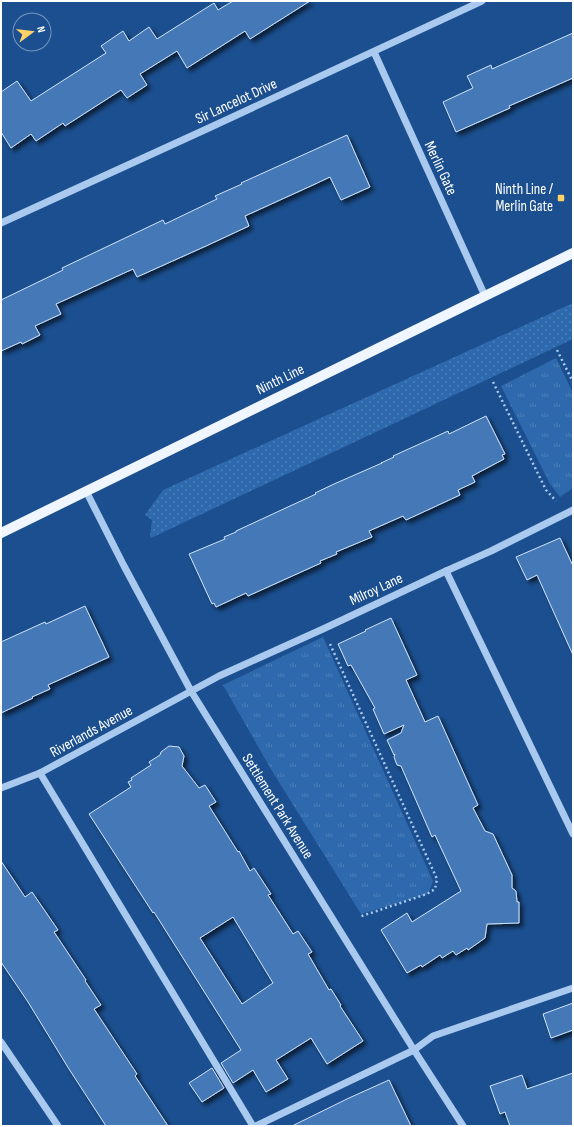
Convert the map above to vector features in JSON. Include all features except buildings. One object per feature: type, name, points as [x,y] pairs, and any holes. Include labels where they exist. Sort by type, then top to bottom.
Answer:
[{"type":"main road","name":"Ninth Line","points":[[1,533],[573,254]]},
{"type":"street","name":"Sir Lancelot Drive","points":[[1,223],[482,1]]},
{"type":"street","name":"Merlin Gate","points":[[374,52],[485,296]]},
{"type":"street","name":"Settlement Park Avenue","points":[[86,491],[191,692],[463,1126]]},
{"type":"street","name":"Milroy Lane","points":[[191,692],[219,676],[491,551],[570,512]]},
{"type":"street","points":[[446,571],[573,834]]},
{"type":"street","name":"Riverlands Avenue","points":[[1,788],[40,774],[191,692]]},
{"type":"street","points":[[40,774],[253,1126]]},
{"type":"street","points":[[256,1126],[414,1050],[433,1036],[573,988]]},
{"type":"street","points":[[1,1042],[58,1126]]},
{"type":"path","points":[[557,350],[573,382]]},
{"type":"path","points":[[493,382],[546,490],[570,512]]},
{"type":"path","points":[[323,629],[436,879],[435,889],[427,894],[359,917]]},
{"type":"green space","points":[[573,303],[573,339],[151,538],[152,520],[145,515],[163,490]]},
{"type":"green space","points":[[556,358],[573,393],[573,488],[560,497],[550,484],[501,386]]},
{"type":"green space","points":[[323,637],[433,881],[428,894],[361,914],[272,771],[223,685]]},
{"type":"place","name":"Ninth Line / Merlin Gate","points":[[561,198]]}]
